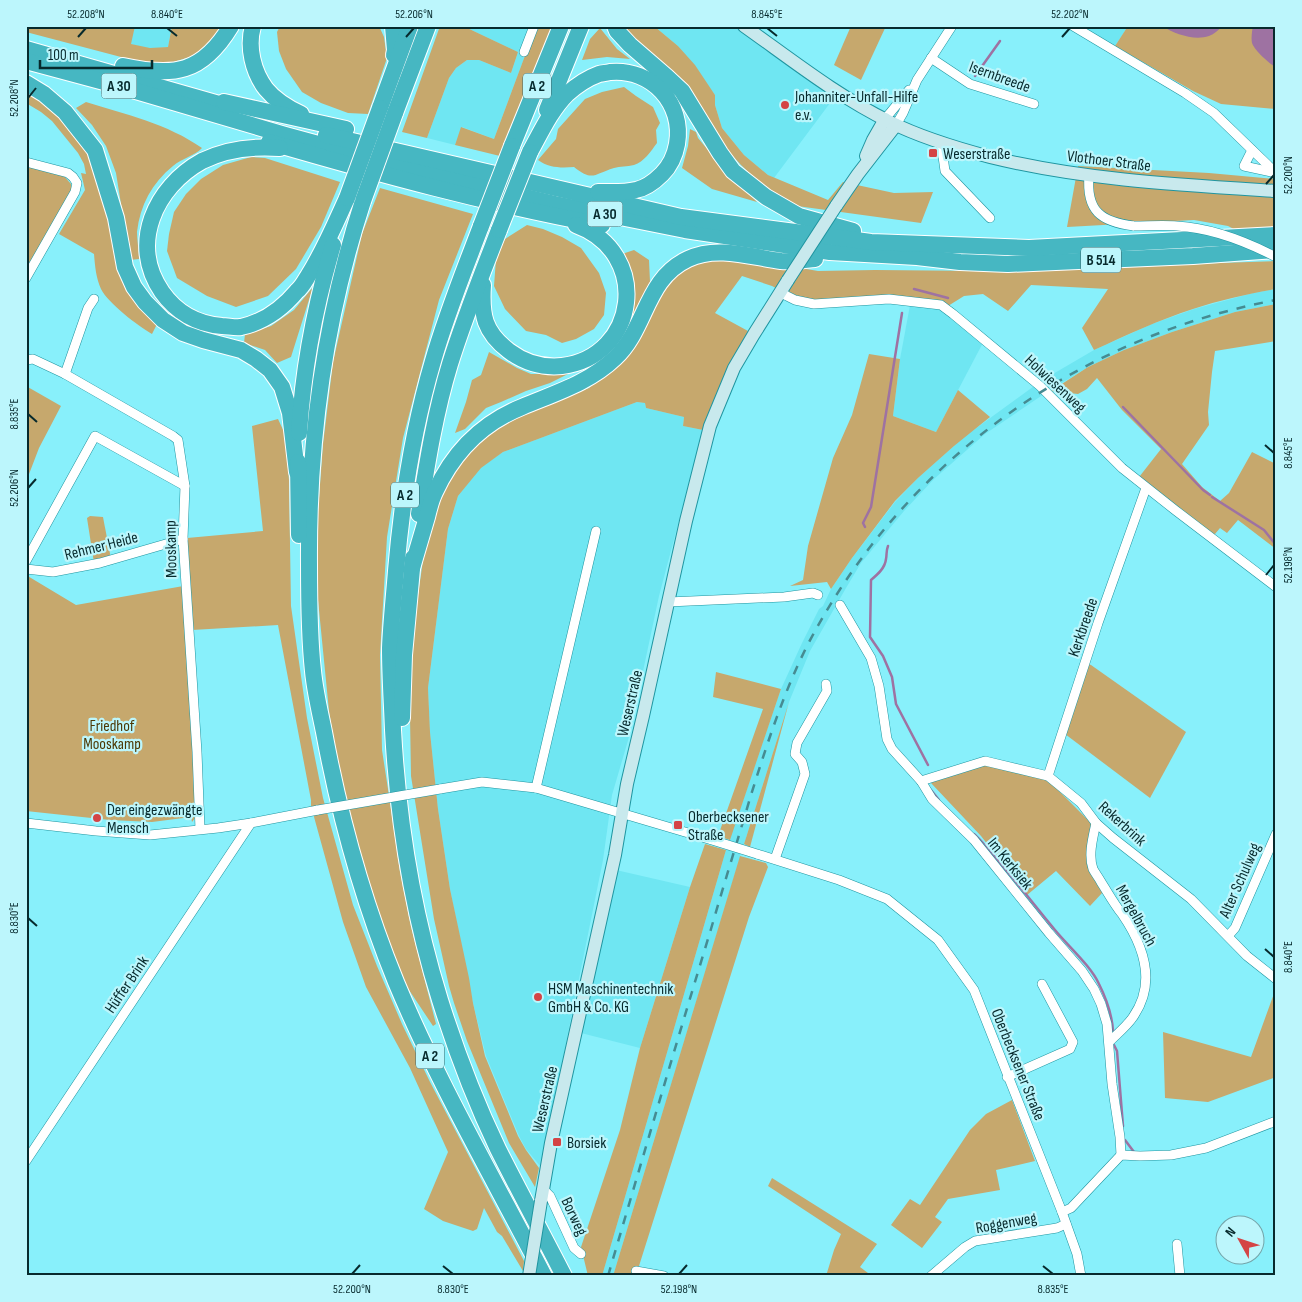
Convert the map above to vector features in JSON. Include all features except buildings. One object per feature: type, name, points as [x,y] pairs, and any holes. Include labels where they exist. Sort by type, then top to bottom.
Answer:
[{"type":"highway","points":[[26,40],[125,66],[162,72],[178,70],[202,60],[218,46],[231,26]]},
{"type":"highway","points":[[254,26],[251,34],[250,50],[259,78],[266,90],[278,101],[324,124]]},
{"type":"highway","points":[[380,108],[394,57],[393,26]]},
{"type":"highway","points":[[297,472],[305,375],[314,318],[329,258],[347,198],[410,26]]},
{"type":"highway","name":"A 2","points":[[428,26],[351,237],[325,355],[313,450],[309,534],[309,618],[313,673],[332,780],[347,837],[364,894],[397,983],[430,1056],[544,1276]]},
{"type":"highway","name":"A 2","points":[[561,26],[455,293],[433,360],[418,417],[400,530],[390,647],[390,683],[396,775],[409,871],[429,963],[464,1068],[494,1140],[564,1276]]},
{"type":"highway","points":[[396,775],[402,721],[404,656],[412,568],[424,478],[434,425],[450,365],[488,258],[581,26]]},
{"type":"highway","points":[[615,26],[630,46],[667,76],[682,91],[733,171],[766,197],[799,216],[856,231]]},
{"type":"highway","name":"A 30","points":[[26,49],[197,97],[308,131],[681,217],[870,242],[1029,248]]},
{"type":"highway","name":"A 30","points":[[26,61],[385,162],[555,204],[685,230],[830,252],[1008,264]]},
{"type":"highway","points":[[26,65],[178,115],[333,161]]},
{"type":"highway","points":[[530,152],[553,112],[567,95],[583,82],[600,74],[620,71],[638,75],[658,86],[669,101],[676,116],[678,134],[675,151],[668,168],[654,182],[638,190],[598,192]]},
{"type":"highway","points":[[26,83],[44,94],[65,112],[95,150],[116,218],[125,267],[134,287],[145,302],[163,320],[183,333],[242,350],[256,358],[270,370],[282,387],[290,413],[297,472],[300,574],[309,618]]},
{"type":"highway","points":[[197,97],[324,124],[662,206],[856,231],[981,240],[1029,248]]},
{"type":"highway","points":[[347,198],[314,266],[298,290],[280,310],[261,321],[239,327],[210,325],[188,317],[168,300],[155,282],[148,263],[147,242],[151,218],[163,195],[181,176],[203,161],[228,152],[251,147],[279,148],[548,215],[685,240],[880,266],[962,270],[1008,264]]},
{"type":"highway","points":[[488,258],[483,281],[482,305],[484,318],[489,330],[499,344],[525,361],[551,367],[572,365],[588,358],[605,346],[618,329],[626,308],[626,287],[623,269],[615,253],[599,237],[582,227],[548,215]]},
{"type":"highway","name":"B 514","points":[[1029,248],[1276,235]]},
{"type":"highway","name":"B 514","points":[[1008,264],[1193,256],[1276,250]]},
{"type":"highway","points":[[412,568],[434,494],[449,465],[464,446],[499,418],[518,408],[574,386],[603,369],[627,343],[658,283],[672,268],[689,258],[705,253],[724,252],[784,261],[822,259]]},
{"type":"street","points":[[524,52],[534,26]]},
{"type":"street","name":"Vlothoer Straße","points":[[744,26],[822,83],[857,105],[890,122],[972,152],[1018,164],[1089,176],[1276,191]]},
{"type":"street","name":"Weserstraße","points":[[529,1276],[551,1143],[615,855],[621,813],[686,521],[710,426],[734,368],[754,334],[890,122],[903,112],[917,80],[952,26]]},
{"type":"street","points":[[1073,26],[1214,113],[1276,173]]},
{"type":"street","name":"Isernbreede","points":[[931,58],[970,84],[1034,104]]},
{"type":"street","points":[[941,142],[945,171],[990,218]]},
{"type":"street","points":[[1252,150],[1244,166],[1276,173]]},
{"type":"street","points":[[26,162],[68,173],[77,183],[73,196],[26,278]]},
{"type":"street","points":[[1089,176],[1089,196],[1093,206],[1102,216],[1118,224],[1177,226],[1199,229],[1231,237],[1276,257]]},
{"type":"street","name":"Holwiesenweg","points":[[780,292],[795,300],[814,304],[889,299],[941,305],[1040,386],[1122,468],[1276,587]]},
{"type":"street","points":[[65,374],[88,308],[94,299]]},
{"type":"street","name":"Mooskamp","points":[[26,360],[33,359],[65,374],[178,440],[185,486],[183,539],[197,752],[200,830]]},
{"type":"street","points":[[26,561],[95,436],[185,486]]},
{"type":"street","name":"Kerkbreede","points":[[1048,776],[1098,623],[1146,488]]},
{"type":"street","points":[[536,788],[596,531]]},
{"type":"street","name":"Rehmer Heide","points":[[26,569],[53,572],[100,562],[183,539]]},
{"type":"street","points":[[668,602],[818,595]]},
{"type":"street","name":"Im Kerksiek","points":[[840,606],[871,658],[880,686],[888,739],[892,749],[921,781],[932,799],[974,840],[1094,988],[1107,1024],[1121,1155]]},
{"type":"street","points":[[775,859],[805,774],[802,762],[795,754],[795,748],[827,691],[826,684]]},
{"type":"street","name":"Rekerbrink","points":[[921,781],[985,761],[1048,776],[1081,803],[1096,823],[1113,838],[1191,898],[1247,956],[1276,979]]},
{"type":"street","name":"Oberbecksener Straße","points":[[26,823],[150,835],[251,823],[482,782],[536,788],[775,859],[839,880],[886,899],[938,940],[974,990],[1078,1254],[1081,1276]]},
{"type":"street","name":"Hüffer Brink","points":[[26,1161],[251,823]]},
{"type":"street","name":"Mergelbruch","points":[[1096,823],[1091,849],[1093,868],[1140,946],[1146,966],[1146,986],[1142,1000],[1132,1018],[1109,1042]]},
{"type":"street","name":"Alter Schulweg","points":[[1228,936],[1235,928],[1276,834]]},
{"type":"street","points":[[1007,1077],[1070,1049],[1073,1042],[1042,984]]},
{"type":"street","points":[[1062,1212],[1071,1208],[1121,1155],[1171,1155],[1206,1148],[1276,1121]]},
{"type":"street","name":"Borweg","points":[[541,1196],[545,1191],[550,1196],[574,1248],[581,1254]]},
{"type":"street","name":"Roggenweg","points":[[931,1276],[965,1247],[975,1241],[1057,1228],[1066,1224]]},
{"type":"street","points":[[1177,1244],[1180,1276]]},
{"type":"street","points":[[636,1271],[664,1276]]},
{"type":"shaded area","points":[[135,26],[172,26],[168,47],[150,49],[130,44]]},
{"type":"shaded area","points":[[463,26],[536,26],[494,139],[462,127],[455,145],[427,138],[449,78],[456,68],[467,60],[479,60],[511,73],[518,52]]},
{"type":"shaded area","points":[[654,26],[759,26],[757,31],[842,87],[774,178],[744,155],[722,128],[715,105],[715,95],[678,46]]},
{"type":"shaded area","points":[[1082,26],[1128,26],[1115,46]]},
{"type":"shaded area","points":[[1162,26],[1222,26],[1211,35],[1197,38],[1173,32]]},
{"type":"shaded area","points":[[1253,26],[1276,26],[1276,68],[1253,46]]},
{"type":"shaded area","points":[[1276,289],[1276,304],[1235,312],[1124,350],[1088,367],[1044,394],[985,434],[934,479],[904,511],[861,563],[810,651],[789,702],[613,1276],[602,1276],[726,850],[781,689],[819,609],[823,606],[831,589],[852,558],[895,502],[918,478],[964,437],[1041,381],[1094,350],[1152,324],[1194,309],[1253,293]]},
{"type":"shaded area","points":[[911,300],[941,304],[986,337],[936,432],[893,416],[900,359]]},
{"type":"shaded area","points":[[637,402],[645,403],[646,408],[684,417],[683,426],[703,430],[659,596],[629,737],[612,795],[603,860],[541,1167],[526,1149],[519,1136],[486,1056],[473,1003],[450,889],[438,809],[430,732],[428,688],[448,529],[458,496],[481,467],[503,452]]},
{"type":"shaded area","points":[[616,870],[690,887],[640,1048],[581,1033]]},
{"type":"green space","points":[[26,26],[135,26],[131,44],[150,48],[168,47],[172,26],[222,26],[207,46],[190,57],[163,65],[140,62],[26,32]]},
{"type":"green space","points":[[280,26],[379,26],[384,37],[387,58],[368,114],[348,113],[321,103],[302,92],[286,69],[279,51],[277,32]]},
{"type":"green space","points":[[440,26],[463,26],[518,52],[511,73],[479,60],[467,60],[456,68],[449,78],[427,138],[402,132]]},
{"type":"green space","points":[[536,26],[553,26],[500,156],[455,145],[461,127],[494,139]]},
{"type":"green space","points":[[625,26],[654,26],[678,46],[695,65],[715,95],[715,105],[722,128],[744,155],[768,175],[828,200],[843,182],[894,193],[933,192],[921,223],[797,206],[766,189],[721,143],[631,37]]},
{"type":"green space","points":[[851,26],[886,26],[861,80],[834,65]]},
{"type":"green space","points":[[1128,26],[1276,26],[1276,109],[1221,104],[1193,91],[1115,46]]},
{"type":"green space","points":[[600,28],[617,49],[630,59],[607,57],[582,60],[590,39]]},
{"type":"green space","points":[[624,87],[653,107],[660,123],[656,130],[657,143],[644,159],[638,164],[616,167],[594,175],[580,172],[574,167],[546,165],[538,160],[556,139],[558,129],[585,99],[602,92]]},
{"type":"green space","points":[[26,90],[61,116],[91,158],[100,180],[119,273],[128,293],[141,310],[157,324],[152,334],[124,314],[105,295],[98,281],[94,254],[59,234],[85,190],[81,173],[86,174],[84,164],[78,153],[52,121],[26,103]]},
{"type":"green space","points":[[86,102],[161,126],[202,148],[173,166],[148,195],[141,213],[137,232],[139,259],[130,260],[116,173],[106,146],[92,125],[76,108]]},
{"type":"green space","points":[[690,129],[696,132],[698,138],[717,161],[757,202],[712,189],[682,168]]},
{"type":"green space","points":[[251,157],[265,158],[340,182],[321,227],[296,269],[268,296],[236,307],[207,296],[177,278],[167,251],[174,212],[186,194],[201,179],[223,165]]},
{"type":"green space","points":[[26,164],[64,176],[71,184],[72,192],[31,265],[26,262]]},
{"type":"green space","points":[[1078,166],[1209,173],[1276,179],[1276,251],[1228,226],[1194,220],[1067,227]]},
{"type":"green space","points":[[380,188],[473,214],[439,300],[403,438],[387,537],[380,655],[382,750],[400,872],[411,927],[436,1024],[433,1026],[407,987],[381,921],[357,844],[338,765],[329,711],[317,590],[317,525],[323,444],[333,362],[362,234]]},
{"type":"green space","points":[[527,225],[562,237],[581,248],[599,273],[606,293],[604,315],[594,329],[576,339],[562,343],[546,335],[526,331],[505,309],[494,286],[496,259],[505,239]]},
{"type":"green space","points":[[634,250],[649,260],[650,282],[619,344],[600,363],[593,364],[625,325],[634,293],[632,272],[622,254]]},
{"type":"green space","points":[[742,258],[818,271],[982,271],[1276,261],[1276,289],[1193,309],[1155,323],[1094,350],[1082,328],[1108,289],[1031,285],[1008,311],[983,294],[964,296],[948,306],[941,304],[797,299],[772,286],[742,276],[715,313],[748,331],[703,430],[683,426],[684,417],[646,408],[645,403],[637,402],[503,452],[481,468],[458,496],[448,529],[428,688],[430,732],[438,809],[450,889],[485,1056],[518,1136],[539,1168],[535,1187],[509,1143],[467,1041],[454,1003],[434,919],[411,776],[409,657],[429,519],[445,478],[482,438],[521,414],[589,388],[619,361],[656,296],[691,262]]},
{"type":"green space","points":[[313,287],[291,357],[277,363],[265,350],[244,343],[245,334],[271,326],[294,310]]},
{"type":"green space","points":[[1276,304],[1276,341],[1215,351],[1208,412],[1209,425],[1182,464],[1202,487],[1220,501],[1229,493],[1252,452],[1276,464],[1276,549],[1238,520],[1227,533],[1220,528],[1210,540],[1136,481],[1161,449],[1122,410],[1097,378],[1087,389],[1078,394],[1051,391],[1088,367],[1124,350],[1235,312]]},
{"type":"green space","points":[[489,352],[531,374],[568,374],[486,408],[465,429],[455,433],[472,380],[481,375]]},
{"type":"green space","points":[[869,354],[900,359],[893,416],[936,432],[958,390],[990,417],[954,446],[895,501],[831,589],[827,582],[790,586],[803,580],[808,546],[833,458],[852,415]]},
{"type":"green space","points":[[26,386],[61,406],[39,448],[26,482]]},
{"type":"green space","name":"Friedhof Mooskamp","points":[[278,419],[285,434],[289,480],[291,606],[307,718],[323,798],[353,905],[402,1024],[430,1082],[524,1261],[523,1271],[502,1236],[497,1232],[484,1208],[477,1229],[473,1231],[443,1221],[424,1209],[448,1152],[410,1068],[366,987],[343,922],[311,806],[278,625],[192,630],[196,817],[192,822],[191,817],[152,822],[110,820],[26,811],[26,575],[76,605],[189,585],[187,538],[263,531],[252,426]]},
{"type":"green space","points":[[90,516],[103,517],[111,559],[94,563],[87,518]]},
{"type":"green space","points":[[1088,664],[1186,732],[1150,798],[1065,734]]},
{"type":"green space","points":[[716,672],[781,689],[730,840],[718,836],[763,709],[713,697]]},
{"type":"green space","points":[[789,702],[750,847],[744,844]]},
{"type":"green space","points":[[985,762],[1048,780],[1092,824],[1089,865],[1103,892],[1090,906],[1056,871],[1027,895],[981,836],[931,783],[953,769]]},
{"type":"green space","points":[[705,844],[726,850],[602,1276],[588,1276],[581,1247],[620,1130],[640,1048]]},
{"type":"green space","points":[[740,856],[766,863],[768,867],[749,917],[639,1266],[635,1276],[613,1276]]},
{"type":"green space","points":[[1276,988],[1276,1077],[1208,1102],[1165,1098],[1163,1032],[1251,1057]]},
{"type":"green space","points":[[1012,1100],[1035,1161],[996,1170],[1000,1190],[948,1199],[935,1217],[942,1222],[922,1248],[891,1225],[910,1199],[920,1205],[970,1130],[986,1114]]},
{"type":"green space","points":[[772,1178],[877,1244],[860,1267],[872,1276],[826,1276],[841,1234],[768,1186]]},
{"type":"waterway","points":[[975,76],[1000,41]]},
{"type":"waterway","points":[[914,289],[948,298]]},
{"type":"waterway","points":[[865,527],[863,523],[871,507],[902,313]]},
{"type":"waterway","points":[[1123,407],[1210,495]]},
{"type":"waterway","points":[[1212,497],[1264,530],[1276,545]]},
{"type":"waterway","points":[[888,546],[884,565],[871,580],[870,637],[883,656],[892,677],[896,704],[928,765]]},
{"type":"waterway","points":[[931,790],[939,800]]},
{"type":"waterway","points":[[974,834],[1091,970],[1106,1001],[1113,1031]]},
{"type":"waterway","points":[[1114,1045],[1117,1051],[1123,1126]]},
{"type":"waterway","points":[[1125,1140],[1134,1152]]},
{"type":"railway","points":[[608,1276],[769,738],[790,682],[807,646],[846,580],[892,520],[944,467],[1001,419],[1064,378],[1131,344],[1202,318],[1276,300]]},
{"type":"place","name":"Johanniter-Unfall-Hilfe e.v.","points":[[785,105]]},
{"type":"place","name":"Weserstraße","points":[[933,153]]},
{"type":"place","name":"Der eingezwängte Mensch","points":[[97,818]]},
{"type":"place","name":"Oberbecksener Straße","points":[[678,825]]},
{"type":"place","name":"HSM Maschinentechnik GmbH & Co. KG","points":[[538,997]]},
{"type":"place","name":"Borsiek","points":[[557,1142]]}]
